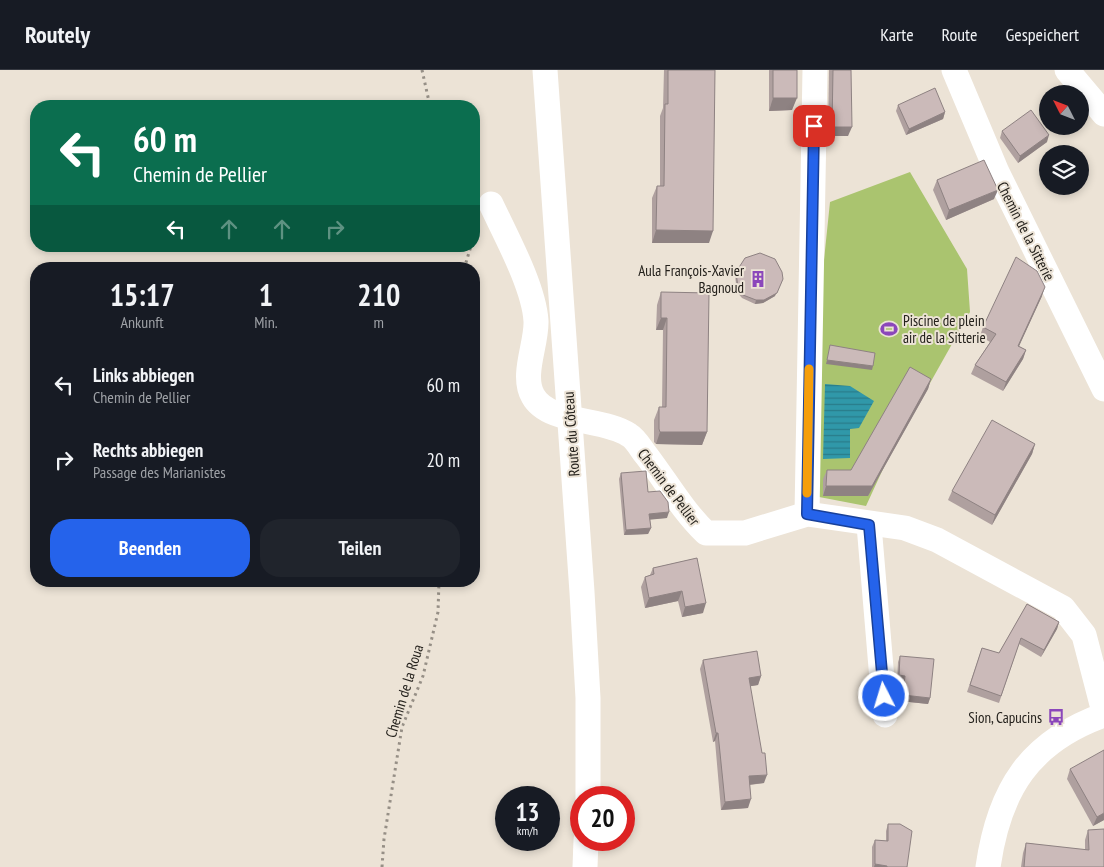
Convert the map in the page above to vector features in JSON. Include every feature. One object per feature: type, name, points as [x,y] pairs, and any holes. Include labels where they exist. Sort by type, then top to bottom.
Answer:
[{"type":"street","name":"Route du Côteau","points":[[544,70],[569,402],[587,681],[588,786]]},
{"type":"street","points":[[807,514],[815,70]]},
{"type":"street","name":"Chemin de la Sitterie","points":[[954,70],[997,172],[1104,389]]},
{"type":"street","points":[[1067,70],[1104,114]]},
{"type":"street","name":"Chemin de Pellier","points":[[492,204],[515,254],[532,302],[536,320],[529,386],[533,397],[546,409],[630,435],[662,476],[686,514],[706,533],[745,533],[807,514],[869,525],[905,528],[937,540],[1063,608],[1084,635],[1097,647],[1104,713]]},
{"type":"street","points":[[869,525],[885,715]]},
{"type":"street","points":[[988,867],[998,815],[1010,790],[1025,768],[1041,750],[1059,736],[1081,723],[1104,713]]},
{"type":"street","points":[[585,867],[586,851]]},
{"type":"path","points":[[422,70],[429,100]]},
{"type":"path","name":"Chemin de la Roua","points":[[382,867],[384,839],[402,727],[424,676],[438,612],[439,587]]},
{"type":"green space","name":"Piscine de plein air de la Sitterie","points":[[910,172],[967,269],[970,312],[889,456],[866,506],[814,496],[815,347],[830,202]]},
{"type":"water","points":[[825,384],[850,386],[874,401],[859,428],[850,429],[850,458],[823,459]]},
{"type":"building","points":[[668,70],[715,70],[713,231],[656,230],[657,186],[664,186],[665,104],[668,104]]},
{"type":"building","points":[[773,70],[797,70],[797,98],[773,98]]},
{"type":"building","points":[[833,70],[851,70],[852,127],[832,127]]},
{"type":"building","points":[[935,88],[945,112],[909,129],[898,105]]},
{"type":"building","points":[[1031,110],[1039,121],[1039,135],[1049,135],[1020,156],[1002,131]]},
{"type":"building","points":[[984,160],[998,190],[949,210],[937,180]]},
{"type":"building","name":"Aula François-Xavier Bagnoud","points":[[760,253],[775,259],[782,272],[783,279],[777,293],[764,300],[756,300],[743,295],[738,288],[736,272],[745,258]]},
{"type":"building","points":[[1016,257],[1037,271],[1045,287],[1018,346],[1026,350],[1006,382],[975,365],[996,334],[983,327]]},
{"type":"building","points":[[661,292],[709,293],[707,432],[660,432],[659,429],[659,407],[666,407],[667,318],[661,318]]},
{"type":"building","points":[[830,345],[875,353],[873,366],[827,360]]},
{"type":"building","points":[[910,367],[931,379],[872,486],[826,486],[827,470],[851,470]]},
{"type":"building","points":[[992,420],[1035,444],[995,515],[952,491]]},
{"type":"building","points":[[646,471],[648,492],[660,491],[668,502],[669,512],[649,514],[651,528],[626,530],[621,473]]},
{"type":"building","points":[[697,558],[706,603],[685,607],[682,591],[649,598],[645,577],[654,574],[653,568]]},
{"type":"building","points":[[1027,604],[1059,622],[1044,650],[1021,638],[1001,696],[970,685],[982,648],[999,653]]},
{"type":"building","points":[[757,651],[761,676],[749,678],[762,753],[765,753],[767,775],[749,776],[751,799],[725,802],[718,733],[716,733],[703,660]]},
{"type":"building","points":[[900,656],[934,659],[930,698],[903,695],[905,676],[899,675]]},
{"type":"building","points":[[1104,750],[1104,813],[1097,817],[1070,769]]},
{"type":"building","points":[[888,824],[900,824],[912,831],[907,867],[887,867],[875,864],[875,840],[888,841]]},
{"type":"building","points":[[1104,829],[1104,867],[1024,867],[1026,843],[1089,850],[1088,830]]},
{"type":"slow traffic","points":[[807,493],[809,369]]},
{"type":"place","name":"Aula François-Xavier Bagnoud","points":[[758,279]]},
{"type":"place","name":"Piscine de plein air de la Sitterie","points":[[889,329]]},
{"type":"place","name":"Sion, Capucins","points":[[1056,717]]},
{"type":"route","points":[[814,126],[807,514],[869,525],[884,696]]}]
